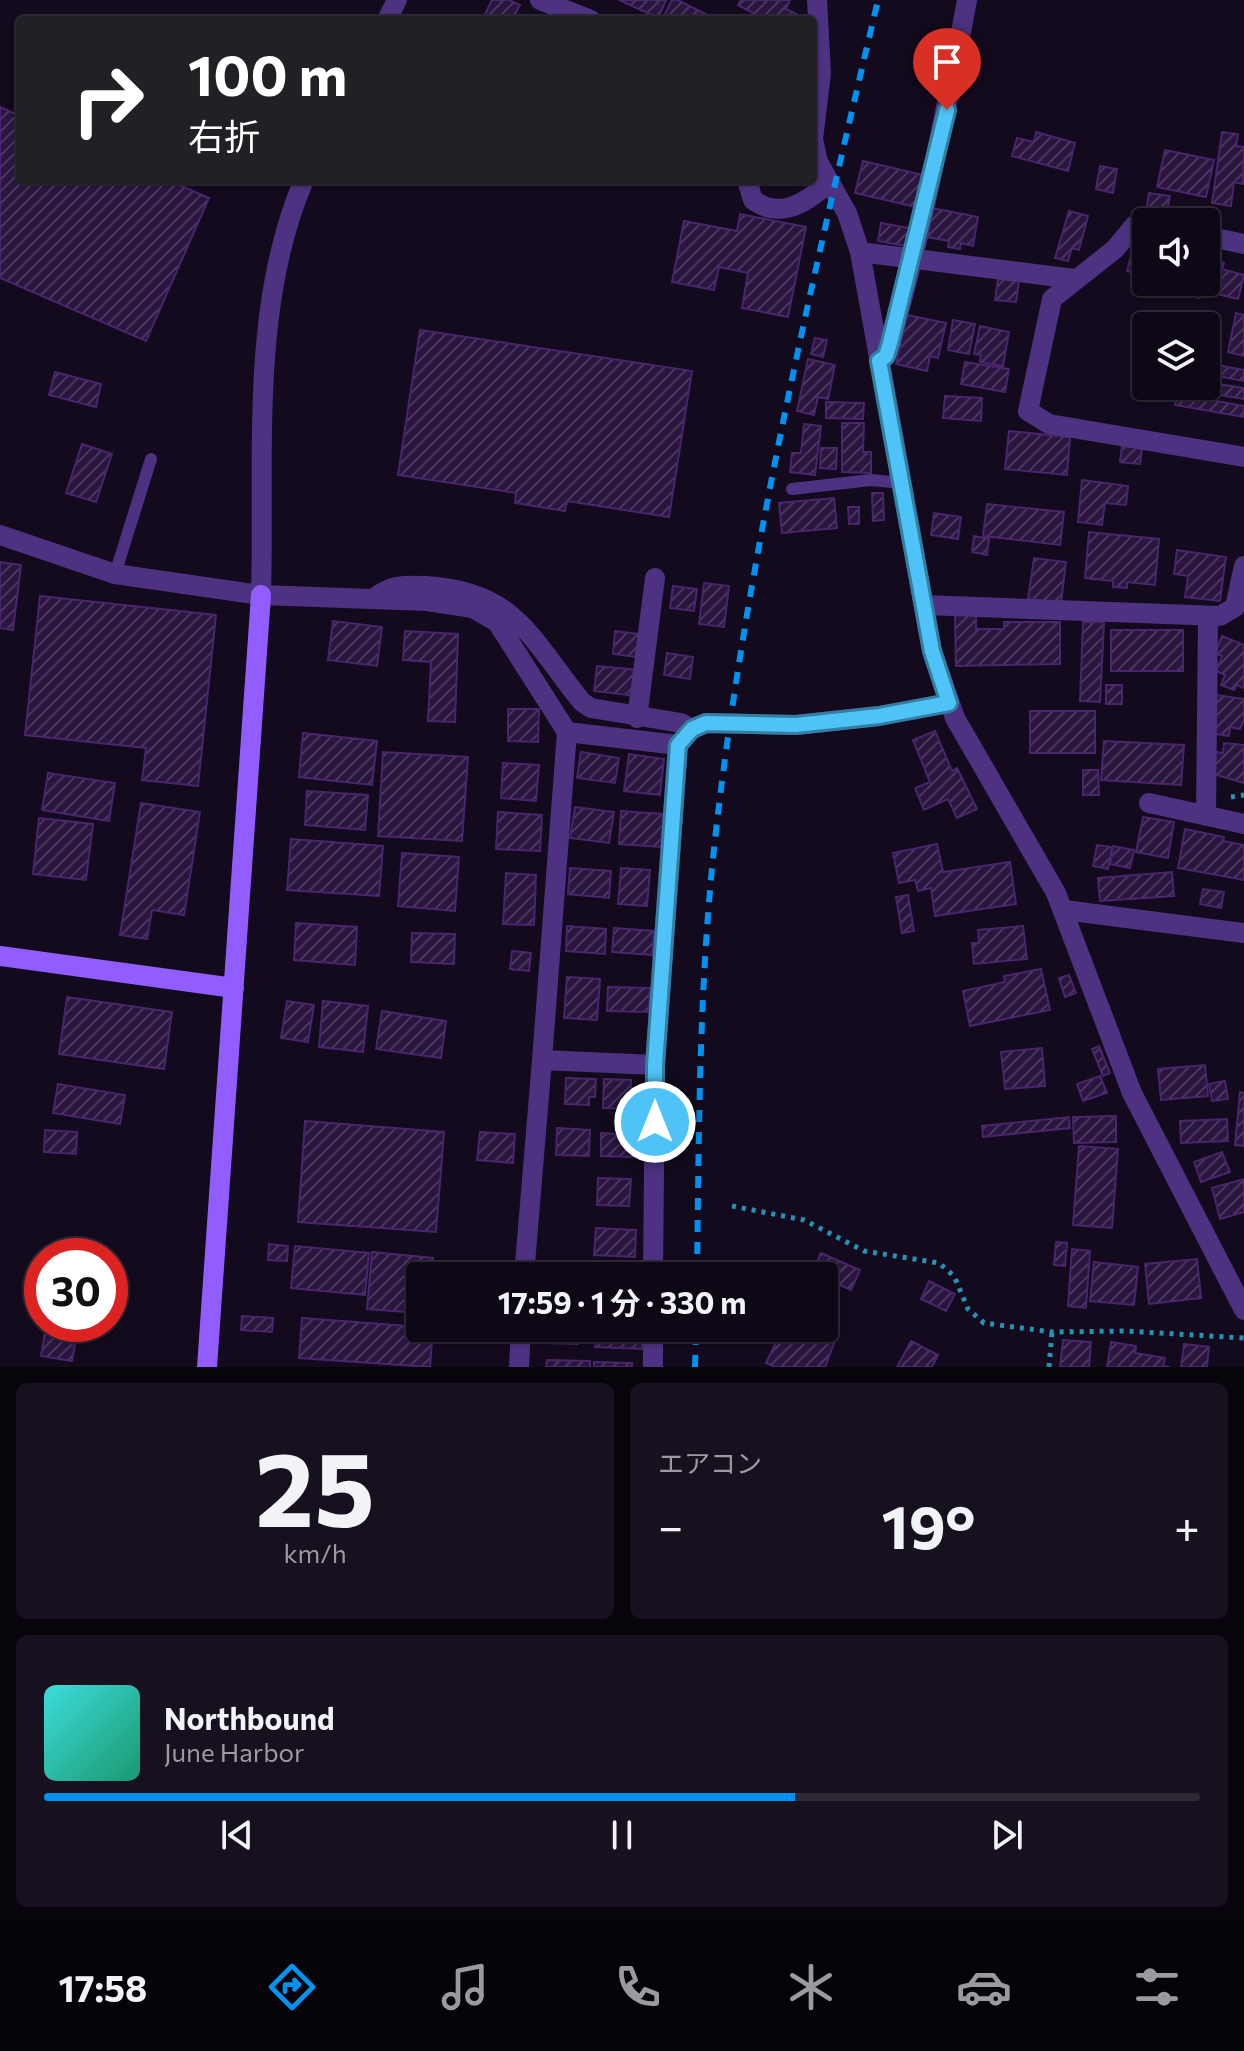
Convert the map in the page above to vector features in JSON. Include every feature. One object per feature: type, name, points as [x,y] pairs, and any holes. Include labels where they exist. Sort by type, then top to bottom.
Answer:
[{"type":"street","points":[[540,0],[581,16]]},
{"type":"street","points":[[816,114],[821,73],[817,0]]},
{"type":"street","points":[[879,361],[888,351],[912,258],[947,110],[967,0]]},
{"type":"street","points":[[816,148],[828,183],[847,213],[860,252],[932,651],[949,703],[1064,910],[1132,1093],[1244,1310]]},
{"type":"street","points":[[748,184],[753,200],[776,211],[798,205],[828,183]]},
{"type":"street","points":[[207,1367],[261,595],[268,324],[281,251],[303,184]]},
{"type":"street","points":[[1132,229],[1115,249],[1052,299],[1047,310],[1028,411],[1035,419],[1244,457]]},
{"type":"street","points":[[1220,239],[1244,244]]},
{"type":"street","points":[[860,252],[1074,279]]},
{"type":"street","points":[[0,535],[115,574],[261,595],[453,604],[486,614],[497,622],[567,732],[525,1262]]},
{"type":"street","points":[[924,605],[1220,616],[1235,607],[1244,566]]},
{"type":"street","points":[[637,718],[655,578]]},
{"type":"street","points":[[373,599],[397,585],[457,589],[484,596],[516,618],[582,702],[597,712],[681,723],[692,729]]},
{"type":"street","points":[[1206,815],[1208,616]]},
{"type":"street","points":[[653,1262],[655,1065],[678,745],[692,729],[706,723],[796,725],[949,703]]},
{"type":"street","points":[[567,732],[678,745]]},
{"type":"street","points":[[1149,803],[1244,824]]},
{"type":"street","points":[[1064,910],[1244,933]]},
{"type":"street","points":[[0,956],[234,988]]},
{"type":"street","points":[[542,1060],[655,1065]]},
{"type":"street","points":[[519,1367],[520,1342]]},
{"type":"street","points":[[653,1342],[653,1367]]},
{"type":"lane","points":[[115,574],[151,459]]},
{"type":"lane","points":[[792,489],[871,480],[902,483]]},
{"type":"path","points":[[732,1206],[804,1220],[864,1251],[939,1263],[954,1276],[968,1309],[984,1323],[1052,1332],[1126,1331],[1244,1338]]},
{"type":"path","points":[[1049,1367],[1052,1332]]},
{"type":"building","points":[[492,0],[509,0],[520,5],[515,14],[519,16],[484,16]]},
{"type":"building","points":[[619,0],[666,0],[659,16]]},
{"type":"building","points":[[672,0],[678,0],[709,16],[664,16]]},
{"type":"building","points":[[741,0],[790,0],[786,9],[800,16],[759,16],[738,5]]},
{"type":"building","points":[[0,107],[16,114],[16,184],[177,184],[209,198],[146,341],[0,278]]},
{"type":"building","points":[[1036,132],[1075,143],[1068,171],[1012,156],[1017,138],[1034,142]]},
{"type":"building","points":[[1222,132],[1238,134],[1236,146],[1244,147],[1243,184],[1234,182],[1231,206],[1212,203]]},
{"type":"building","points":[[1165,150],[1214,160],[1206,197],[1157,187]]},
{"type":"building","points":[[863,161],[923,175],[916,207],[855,193]]},
{"type":"building","points":[[1100,166],[1117,169],[1113,193],[1096,189]]},
{"type":"building","points":[[1149,193],[1170,196],[1168,208],[1146,208]]},
{"type":"building","points":[[932,208],[978,217],[973,246],[961,243],[960,249],[948,247],[949,241],[926,237]]},
{"type":"building","points":[[1069,211],[1088,216],[1079,250],[1072,248],[1068,261],[1055,258]]},
{"type":"building","points":[[740,214],[806,227],[788,317],[742,308],[748,273],[719,267],[714,290],[672,282],[684,221],[737,231]]},
{"type":"building","points":[[881,223],[909,228],[906,246],[878,241]]},
{"type":"building","points":[[1132,253],[1132,272],[1127,271]]},
{"type":"building","points":[[1220,262],[1224,263],[1222,269],[1244,275],[1238,299],[1220,295]]},
{"type":"building","points":[[998,279],[1019,281],[1016,302],[995,300]]},
{"type":"building","points":[[1236,313],[1244,315],[1244,356],[1228,352]]},
{"type":"building","points":[[907,315],[946,323],[938,358],[930,356],[927,371],[896,364]]},
{"type":"building","points":[[953,320],[975,324],[969,354],[948,350]]},
{"type":"building","points":[[980,326],[1009,332],[1003,366],[980,362],[981,355],[974,354]]},
{"type":"building","points":[[420,330],[692,371],[669,517],[567,501],[565,511],[515,503],[516,493],[398,475]]},
{"type":"building","points":[[815,338],[827,340],[823,357],[811,354]]},
{"type":"building","points":[[808,359],[835,365],[828,399],[818,397],[814,415],[797,411]]},
{"type":"building","points":[[965,362],[1009,369],[1005,392],[961,384]]},
{"type":"building","points":[[1220,366],[1244,370],[1244,381],[1220,377]]},
{"type":"building","points":[[55,372],[101,384],[96,407],[49,395]]},
{"type":"building","points":[[1220,384],[1244,388],[1244,399],[1220,395]]},
{"type":"building","points":[[945,396],[982,398],[981,421],[943,418]]},
{"type":"building","points":[[1176,400],[1210,400],[1244,406],[1244,417],[1175,405]]},
{"type":"building","points":[[826,402],[864,403],[863,419],[826,418]]},
{"type":"building","points":[[842,423],[864,423],[863,452],[871,452],[871,473],[842,472]]},
{"type":"building","points":[[804,424],[821,426],[815,475],[790,472],[792,453],[801,453]]},
{"type":"building","points":[[1009,431],[1070,437],[1067,475],[1005,469]]},
{"type":"building","points":[[82,444],[112,454],[96,502],[66,493]]},
{"type":"building","points":[[1122,446],[1142,448],[1140,464],[1120,462]]},
{"type":"building","points":[[821,448],[837,448],[836,469],[820,468]]},
{"type":"building","points":[[1082,480],[1128,486],[1126,505],[1105,503],[1102,525],[1078,522]]},
{"type":"building","points":[[872,493],[883,493],[884,520],[873,521]]},
{"type":"building","points":[[834,498],[837,528],[782,533],[779,503]]},
{"type":"building","points":[[987,504],[1064,512],[1060,545],[983,536]]},
{"type":"building","points":[[848,507],[859,507],[859,524],[849,524]]},
{"type":"building","points":[[934,513],[961,517],[958,539],[931,535]]},
{"type":"building","points":[[1089,532],[1159,539],[1155,585],[1127,582],[1127,588],[1113,587],[1113,581],[1085,578]]},
{"type":"building","points":[[974,536],[989,539],[987,555],[972,552]]},
{"type":"building","points":[[1177,550],[1226,557],[1220,601],[1185,597],[1188,576],[1174,574]]},
{"type":"building","points":[[1034,558],[1066,562],[1061,603],[1028,599]]},
{"type":"building","points":[[0,562],[21,565],[13,630],[0,628]]},
{"type":"building","points":[[704,583],[729,586],[724,627],[699,624]]},
{"type":"building","points":[[673,586],[697,589],[694,611],[670,608]]},
{"type":"building","points":[[40,596],[216,615],[198,786],[142,780],[146,748],[25,735]]},
{"type":"building","points":[[955,615],[976,615],[976,629],[1004,629],[1004,622],[1060,622],[1060,664],[956,666]]},
{"type":"building","points":[[333,621],[382,627],[377,666],[328,660]]},
{"type":"building","points":[[1083,622],[1104,622],[1100,702],[1080,701]]},
{"type":"building","points":[[1111,630],[1183,630],[1183,671],[1111,671]]},
{"type":"building","points":[[405,631],[458,634],[455,722],[428,721],[431,662],[403,660]]},
{"type":"building","points":[[615,631],[639,634],[636,657],[613,654]]},
{"type":"building","points":[[1222,636],[1244,645],[1244,688],[1237,685],[1234,690],[1221,685],[1225,675],[1216,671],[1222,656],[1215,653]]},
{"type":"building","points":[[667,653],[693,657],[690,679],[664,675]]},
{"type":"building","points":[[597,666],[638,670],[635,696],[594,691]]},
{"type":"building","points":[[1106,685],[1122,685],[1122,704],[1106,704]]},
{"type":"building","points":[[1216,695],[1244,699],[1244,720],[1240,729],[1230,727],[1229,736],[1215,734]]},
{"type":"building","points":[[508,709],[539,709],[538,742],[508,741]]},
{"type":"building","points":[[1030,711],[1095,711],[1095,753],[1030,753]]},
{"type":"building","points":[[935,731],[952,771],[957,768],[977,809],[957,818],[948,799],[924,810],[915,788],[930,782],[913,740]]},
{"type":"building","points":[[303,733],[377,741],[372,785],[299,777]]},
{"type":"building","points":[[1104,741],[1184,745],[1181,785],[1101,780]]},
{"type":"building","points":[[1224,743],[1244,745],[1244,783],[1213,774],[1216,752],[1223,753]]},
{"type":"building","points":[[383,752],[468,757],[462,841],[378,836]]},
{"type":"building","points":[[581,752],[619,758],[615,783],[577,778]]},
{"type":"building","points":[[629,754],[664,759],[660,795],[624,791]]},
{"type":"building","points":[[503,763],[539,765],[536,801],[501,798]]},
{"type":"building","points":[[1083,770],[1098,770],[1099,795],[1083,795]]},
{"type":"building","points":[[48,773],[115,783],[109,821],[42,810]]},
{"type":"building","points":[[307,791],[368,795],[365,830],[305,825]]},
{"type":"building","points":[[141,803],[200,812],[184,915],[152,910],[147,939],[120,935]]},
{"type":"building","points":[[575,807],[614,812],[609,843],[570,838]]},
{"type":"building","points":[[621,811],[663,814],[661,847],[619,844]]},
{"type":"building","points":[[498,812],[542,815],[540,851],[496,849]]},
{"type":"building","points":[[1143,817],[1174,822],[1168,858],[1136,852]]},
{"type":"building","points":[[39,818],[93,824],[86,880],[33,874]]},
{"type":"building","points":[[1185,829],[1224,837],[1223,841],[1244,845],[1244,880],[1178,868]]},
{"type":"building","points":[[291,839],[383,846],[379,896],[287,890]]},
{"type":"building","points":[[937,844],[943,872],[1010,862],[1016,904],[935,916],[931,888],[918,891],[915,880],[899,883],[893,853]]},
{"type":"building","points":[[1097,845],[1112,847],[1108,869],[1093,866]]},
{"type":"building","points":[[1113,846],[1134,850],[1130,868],[1110,864]]},
{"type":"building","points":[[402,853],[459,857],[455,911],[398,906]]},
{"type":"building","points":[[570,868],[611,871],[609,898],[568,894]]},
{"type":"building","points":[[621,868],[650,870],[647,906],[618,904]]},
{"type":"building","points":[[1172,872],[1174,896],[1100,901],[1098,878]]},
{"type":"building","points":[[506,873],[536,875],[534,925],[503,924]]},
{"type":"building","points":[[1203,889],[1224,892],[1221,908],[1200,904]]},
{"type":"building","points":[[908,895],[914,931],[902,933],[896,897]]},
{"type":"building","points":[[296,923],[357,927],[355,965],[294,960]]},
{"type":"building","points":[[567,926],[606,929],[605,954],[566,951]]},
{"type":"building","points":[[1023,926],[1027,959],[974,964],[972,943],[979,943],[978,930]]},
{"type":"building","points":[[614,928],[654,931],[652,955],[612,952]]},
{"type":"building","points":[[412,933],[455,934],[454,964],[411,962]]},
{"type":"building","points":[[512,951],[531,953],[529,971],[510,969]]},
{"type":"building","points":[[1041,969],[1050,1010],[970,1026],[963,991],[1005,982],[1004,976]]},
{"type":"building","points":[[1069,975],[1076,993],[1065,997],[1059,978]]},
{"type":"building","points":[[567,977],[600,979],[597,1020],[564,1018]]},
{"type":"building","points":[[608,987],[650,988],[649,1012],[607,1011]]},
{"type":"building","points":[[67,997],[172,1012],[164,1069],[59,1054]]},
{"type":"building","points":[[287,1001],[314,1005],[308,1042],[281,1038]]},
{"type":"building","points":[[323,1001],[368,1006],[363,1052],[319,1047]]},
{"type":"building","points":[[382,1011],[446,1021],[441,1058],[376,1049]]},
{"type":"building","points":[[1099,1046],[1110,1073],[1103,1076],[1092,1049]]},
{"type":"building","points":[[1042,1048],[1045,1086],[1005,1089],[1001,1052]]},
{"type":"building","points":[[1205,1065],[1208,1096],[1161,1100],[1158,1069]]},
{"type":"building","points":[[1100,1076],[1107,1093],[1083,1101],[1077,1084]]},
{"type":"building","points":[[566,1078],[596,1079],[595,1097],[589,1097],[589,1105],[565,1104]]},
{"type":"building","points":[[604,1079],[631,1080],[630,1109],[603,1108]]},
{"type":"building","points":[[1225,1081],[1228,1099],[1212,1101],[1209,1084]]},
{"type":"building","points":[[58,1084],[125,1095],[120,1124],[53,1113]]},
{"type":"building","points":[[1240,1092],[1244,1093],[1244,1146],[1235,1145]]},
{"type":"building","points":[[1116,1116],[1116,1142],[1074,1143],[1073,1117]]},
{"type":"building","points":[[1069,1117],[1070,1128],[983,1137],[982,1126]]},
{"type":"building","points":[[1227,1119],[1228,1141],[1181,1143],[1180,1121]]},
{"type":"building","points":[[305,1121],[444,1132],[436,1232],[298,1222]]},
{"type":"building","points":[[557,1128],[590,1130],[589,1156],[556,1155]]},
{"type":"building","points":[[45,1130],[77,1132],[76,1154],[44,1152]]},
{"type":"building","points":[[480,1132],[515,1134],[513,1163],[477,1160]]},
{"type":"building","points":[[601,1133],[634,1135],[634,1157],[601,1156]]},
{"type":"building","points":[[1079,1146],[1118,1149],[1112,1228],[1073,1225]]},
{"type":"building","points":[[1222,1152],[1230,1172],[1201,1182],[1194,1162]]},
{"type":"building","points":[[598,1178],[631,1179],[629,1206],[597,1205]]},
{"type":"building","points":[[1244,1179],[1244,1212],[1220,1219],[1212,1188]]},
{"type":"building","points":[[596,1228],[636,1230],[635,1257],[594,1255]]},
{"type":"building","points":[[1056,1242],[1067,1243],[1065,1266],[1054,1265]]},
{"type":"building","points":[[269,1244],[288,1246],[287,1261],[268,1260]]},
{"type":"building","points":[[295,1246],[369,1253],[365,1295],[291,1288]]},
{"type":"building","points":[[1072,1249],[1090,1251],[1086,1308],[1068,1306]]},
{"type":"building","points":[[372,1252],[433,1258],[433,1262],[406,1262],[406,1312],[367,1309]]},
{"type":"building","points":[[821,1253],[860,1270],[851,1290],[838,1284],[838,1262],[817,1262]]},
{"type":"building","points":[[1197,1259],[1201,1298],[1149,1304],[1145,1264]]},
{"type":"building","points":[[1094,1262],[1138,1267],[1134,1305],[1090,1301]]},
{"type":"building","points":[[929,1281],[955,1294],[946,1311],[921,1299]]},
{"type":"building","points":[[242,1316],[273,1318],[272,1332],[241,1330]]},
{"type":"building","points":[[302,1318],[406,1326],[406,1342],[432,1342],[430,1367],[299,1358]]},
{"type":"building","points":[[1063,1340],[1091,1342],[1089,1367],[1060,1367]]},
{"type":"building","points":[[911,1341],[938,1355],[932,1367],[897,1367]]},
{"type":"building","points":[[43,1342],[75,1342],[72,1361],[41,1356]]},
{"type":"building","points":[[547,1342],[578,1342],[578,1344]]},
{"type":"building","points":[[595,1342],[642,1342],[642,1349],[595,1347]]},
{"type":"building","points":[[776,1342],[834,1342],[825,1367],[775,1367],[766,1363]]},
{"type":"building","points":[[1111,1342],[1136,1346],[1135,1353],[1165,1358],[1163,1366],[1170,1367],[1107,1367]]},
{"type":"building","points":[[1184,1344],[1209,1347],[1207,1367],[1181,1367]]},
{"type":"building","points":[[547,1360],[590,1361],[590,1367],[546,1367]]},
{"type":"building","points":[[594,1362],[632,1363],[632,1367],[594,1367]]},
{"type":"railway","points":[[697,1262],[701,1049],[707,935],[717,822],[731,718],[747,614],[786,408],[878,0]]},
{"type":"railway","points":[[695,1367],[696,1342]]},
{"type":"route","points":[[655,1122],[655,1065],[678,745],[692,729],[706,723],[796,725],[879,716],[949,703],[932,651],[879,361],[886,356],[890,343],[947,110]]}]
